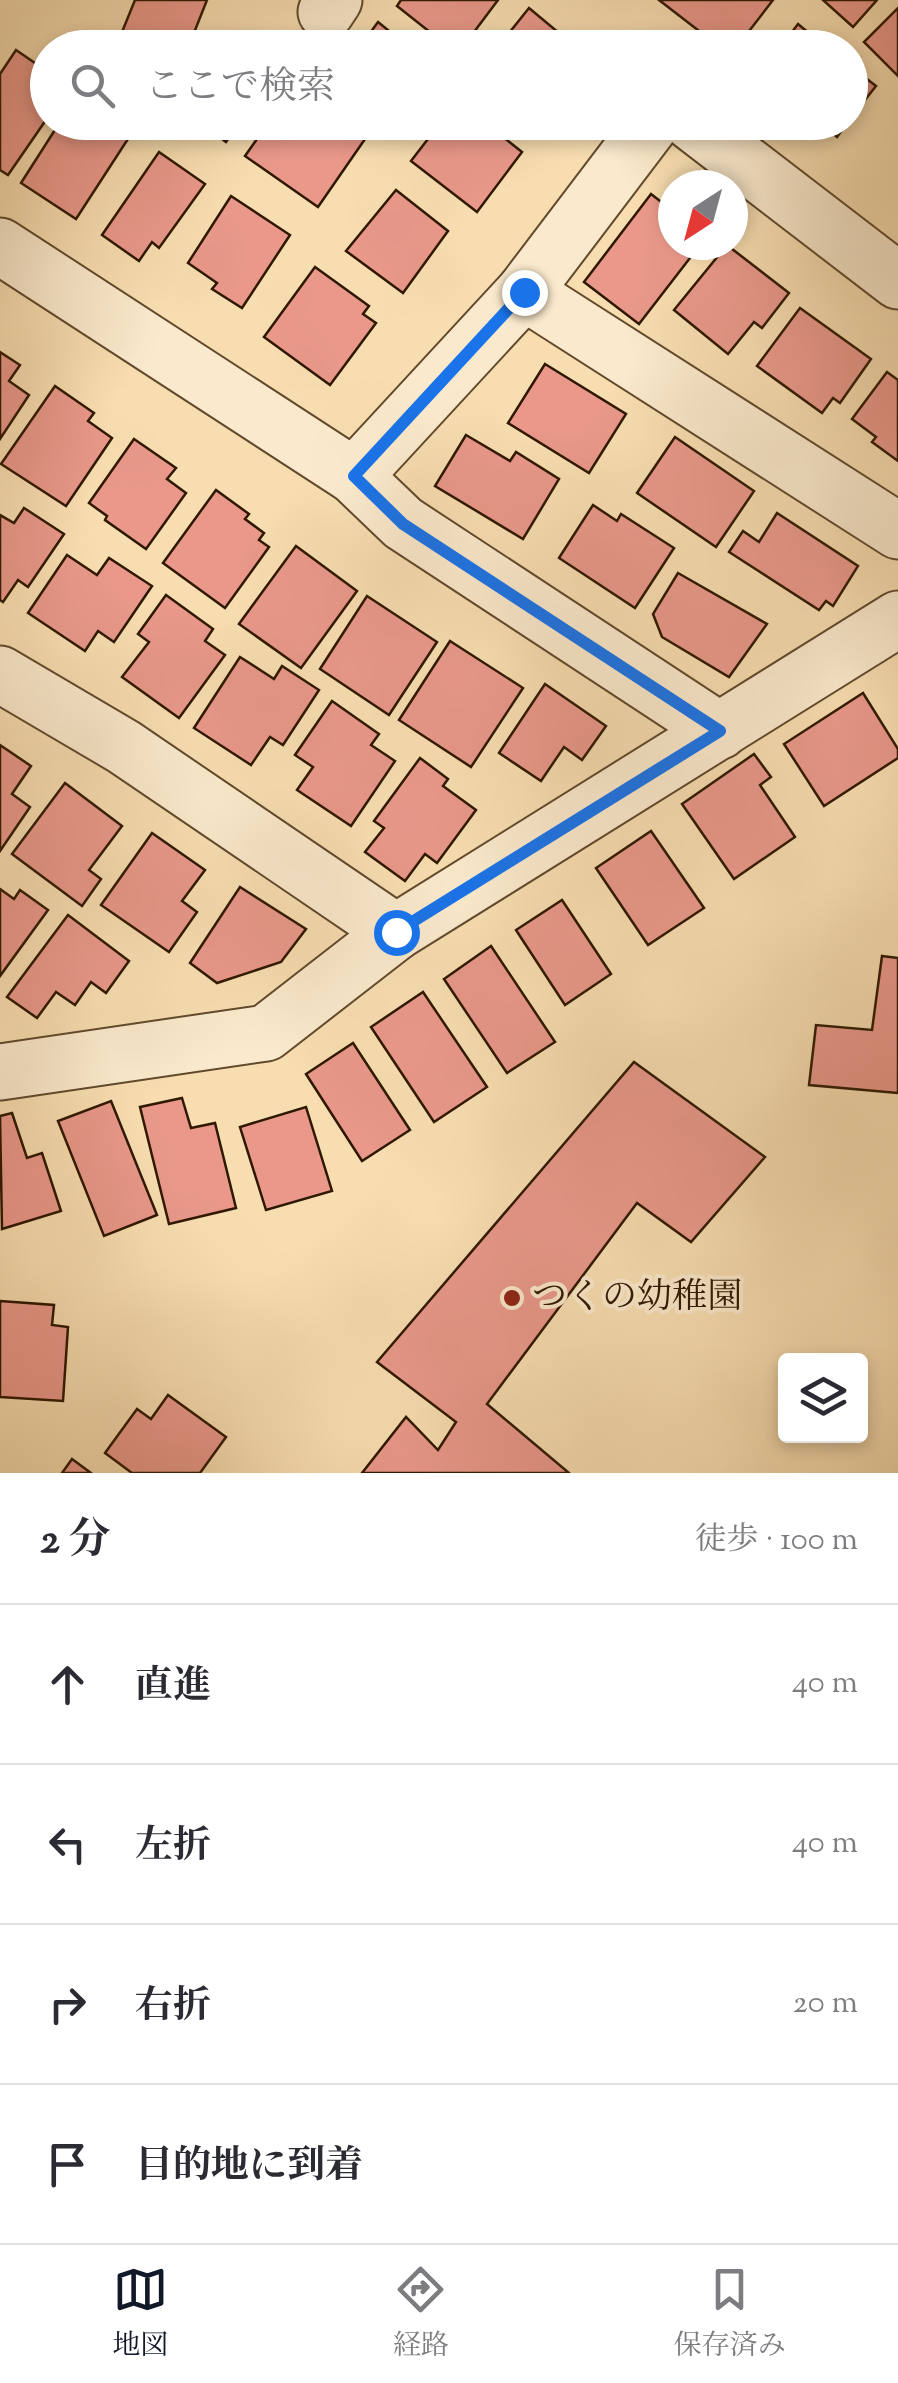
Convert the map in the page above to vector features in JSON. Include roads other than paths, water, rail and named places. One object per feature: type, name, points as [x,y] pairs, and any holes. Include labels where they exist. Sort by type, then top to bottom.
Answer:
[{"type":"street","points":[[354,476],[524,292],[639,140]]},
{"type":"street","points":[[714,140],[898,281]]},
{"type":"street","points":[[0,246],[354,476],[403,524],[720,731]]},
{"type":"street","points":[[524,292],[898,531]]},
{"type":"street","points":[[0,1072],[266,1033],[396,932],[898,619]]},
{"type":"street","points":[[0,674],[124,746],[396,932]]},
{"type":"place","name":"つくの幼稚園","points":[[512,1298]]}]
